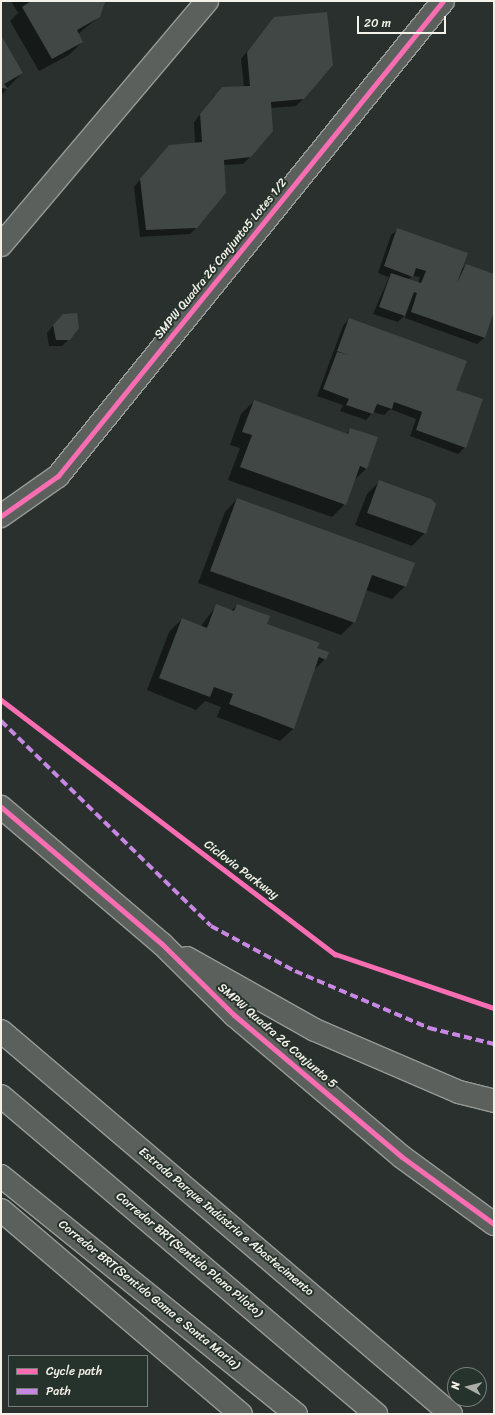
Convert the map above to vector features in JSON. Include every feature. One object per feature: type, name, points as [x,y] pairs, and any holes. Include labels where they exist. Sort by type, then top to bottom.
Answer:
[{"type":"main road","points":[[1,245],[207,1]]},
{"type":"main road","name":"SMPW Quadra 26 Conjunto5 Lotes 1/2","points":[[1,516],[58,476],[443,1]]},
{"type":"main road","name":"SMPW Quadra 26 Conjunto 5","points":[[1,807],[162,944],[234,1015],[402,1156],[494,1224]]},
{"type":"main road","name":"SMPW Quadra 26 Conjunto 5","points":[[162,944],[315,1030],[459,1092],[494,1101]]},
{"type":"main road","name":"Estrada Parque Indústria e Abastecimento","points":[[1,1031],[451,1414]]},
{"type":"main road","name":"Corredor BRT(Sentido Plano Piloto)","points":[[1,1096],[376,1414]]},
{"type":"main road","name":"Corredor BRT(Sentido Gama e Santa Maria)","points":[[1,1176],[296,1414]]},
{"type":"main road","points":[[1,1210],[242,1414]]},
{"type":"building","points":[[31,1],[105,2],[100,17],[77,30],[83,42],[52,59],[22,7]]},
{"type":"building","points":[[327,12],[333,65],[304,99],[271,102],[273,131],[251,157],[224,160],[226,193],[197,228],[146,230],[140,179],[169,145],[202,142],[200,114],[222,87],[250,86],[247,52],[274,17]]},
{"type":"building","points":[[1,35],[23,73],[4,84],[8,89],[1,88]]},
{"type":"building","points":[[397,228],[468,253],[457,283],[466,264],[494,274],[494,311],[485,338],[411,312],[417,293],[414,292],[405,316],[379,307],[391,273],[421,283],[426,271],[416,268],[413,277],[384,266]]},
{"type":"building","points":[[77,313],[79,328],[70,340],[56,340],[53,325],[63,314]]},
{"type":"building","points":[[349,318],[467,361],[456,390],[483,399],[466,448],[416,430],[422,412],[394,402],[392,409],[377,404],[373,414],[346,405],[349,399],[323,389],[337,352],[350,355],[337,351]]},
{"type":"building","points":[[254,400],[348,434],[350,428],[378,437],[367,469],[360,466],[346,505],[240,467],[252,435],[242,432]]},
{"type":"building","points":[[379,480],[431,499],[436,504],[426,534],[367,513]]},
{"type":"building","points":[[237,498],[415,563],[406,587],[372,575],[355,623],[210,571]]},
{"type":"building","points":[[216,604],[234,611],[237,604],[270,616],[267,624],[320,643],[317,648],[329,652],[326,660],[319,657],[294,729],[229,704],[233,694],[214,687],[210,697],[159,678],[182,618],[207,628]]},
{"type":"marked path","points":[[1,721],[211,926],[295,971],[429,1028],[494,1044]]},
{"type":"cycle path","points":[[1,516],[58,476],[443,1]]},
{"type":"cycle path","name":"Ciclovia Parkway","points":[[1,700],[335,954],[494,1008]]},
{"type":"cycle path","points":[[1,807],[162,944],[234,1015],[402,1157],[494,1224]]}]
